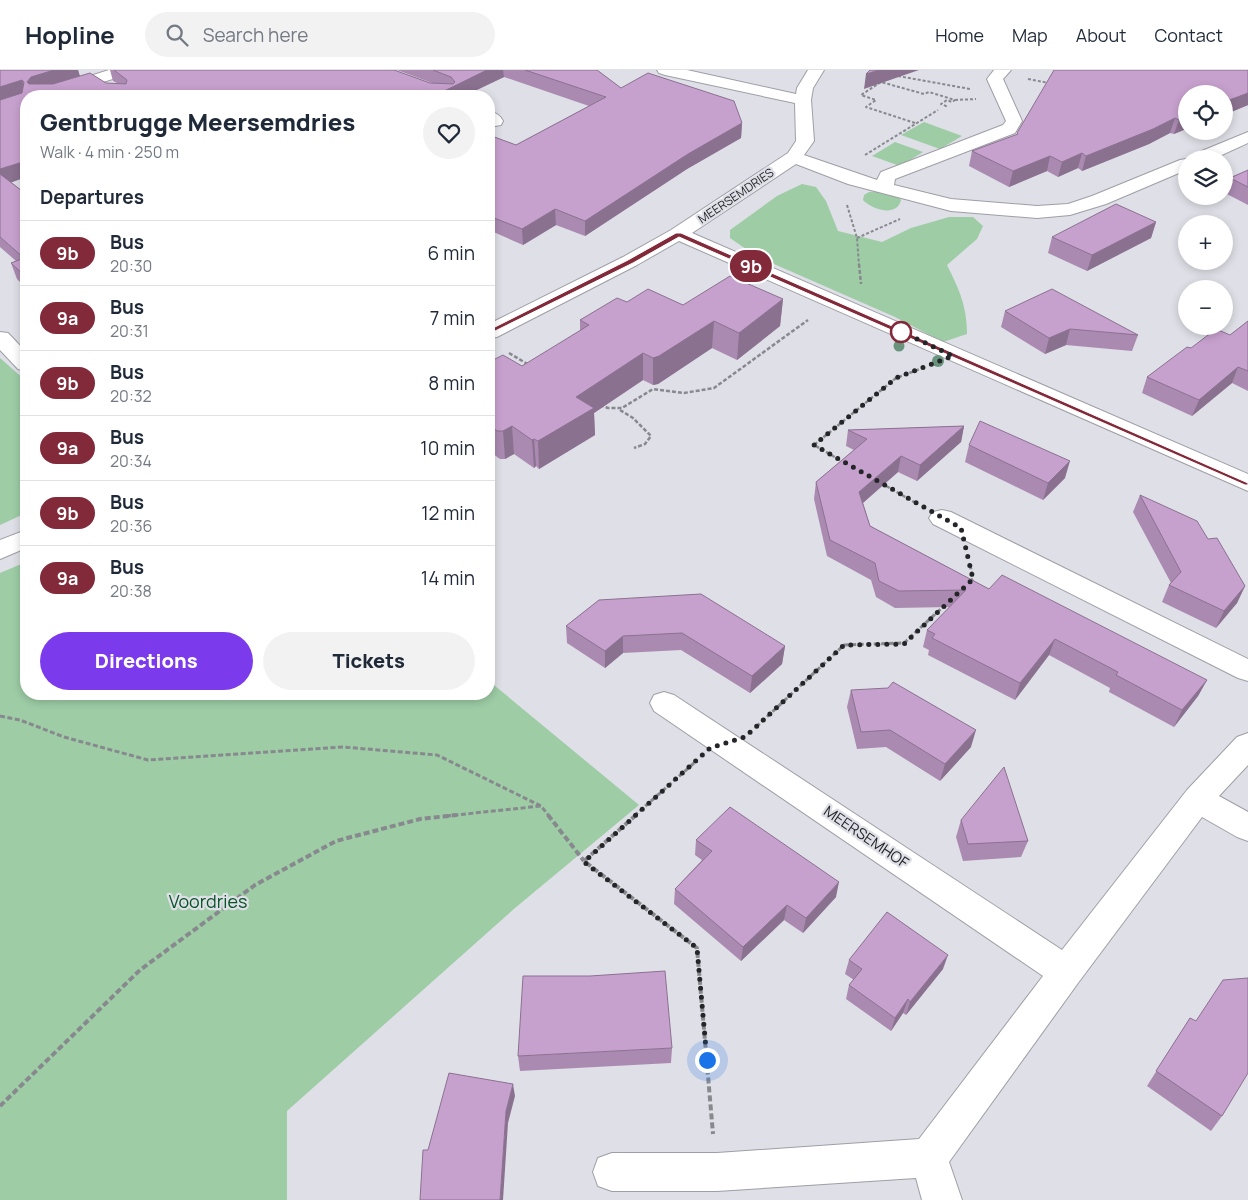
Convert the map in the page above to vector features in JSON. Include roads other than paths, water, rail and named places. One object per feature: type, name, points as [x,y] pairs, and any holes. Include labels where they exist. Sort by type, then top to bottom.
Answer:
[{"type":"street","points":[[55,90],[89,75],[126,70]]},
{"type":"street","points":[[665,70],[803,100],[805,88],[816,70]]},
{"type":"street","points":[[723,83],[736,70]]},
{"type":"street","points":[[89,75],[113,90]]},
{"type":"street","points":[[884,188],[887,176],[1009,129],[1014,120],[1000,79]]},
{"type":"street","name":"MEERSEMDRIES","points":[[495,329],[630,262],[678,234],[794,157],[805,142],[803,100]]},
{"type":"street","points":[[1219,150],[1248,137]]},
{"type":"street","points":[[1229,146],[1248,153]]},
{"type":"street","points":[[794,157],[854,180],[951,204],[1037,212],[1070,209],[1099,200],[1178,167]]},
{"type":"street","points":[[678,234],[953,356],[1245,477]]},
{"type":"street","points":[[0,338],[20,358]]},
{"type":"street","points":[[952,523],[1248,671]]},
{"type":"street","points":[[0,550],[20,541]]},
{"type":"street","name":"MEERSEMHOF","points":[[664,703],[1066,972]]},
{"type":"street","points":[[612,1172],[717,1172],[929,1158],[1066,972],[1198,799],[1248,745]]},
{"type":"street","points":[[1198,799],[1248,828]]},
{"type":"street","points":[[929,1158],[942,1200]]},
{"type":"park label","name":"Voordries","points":[[208,902]]}]
